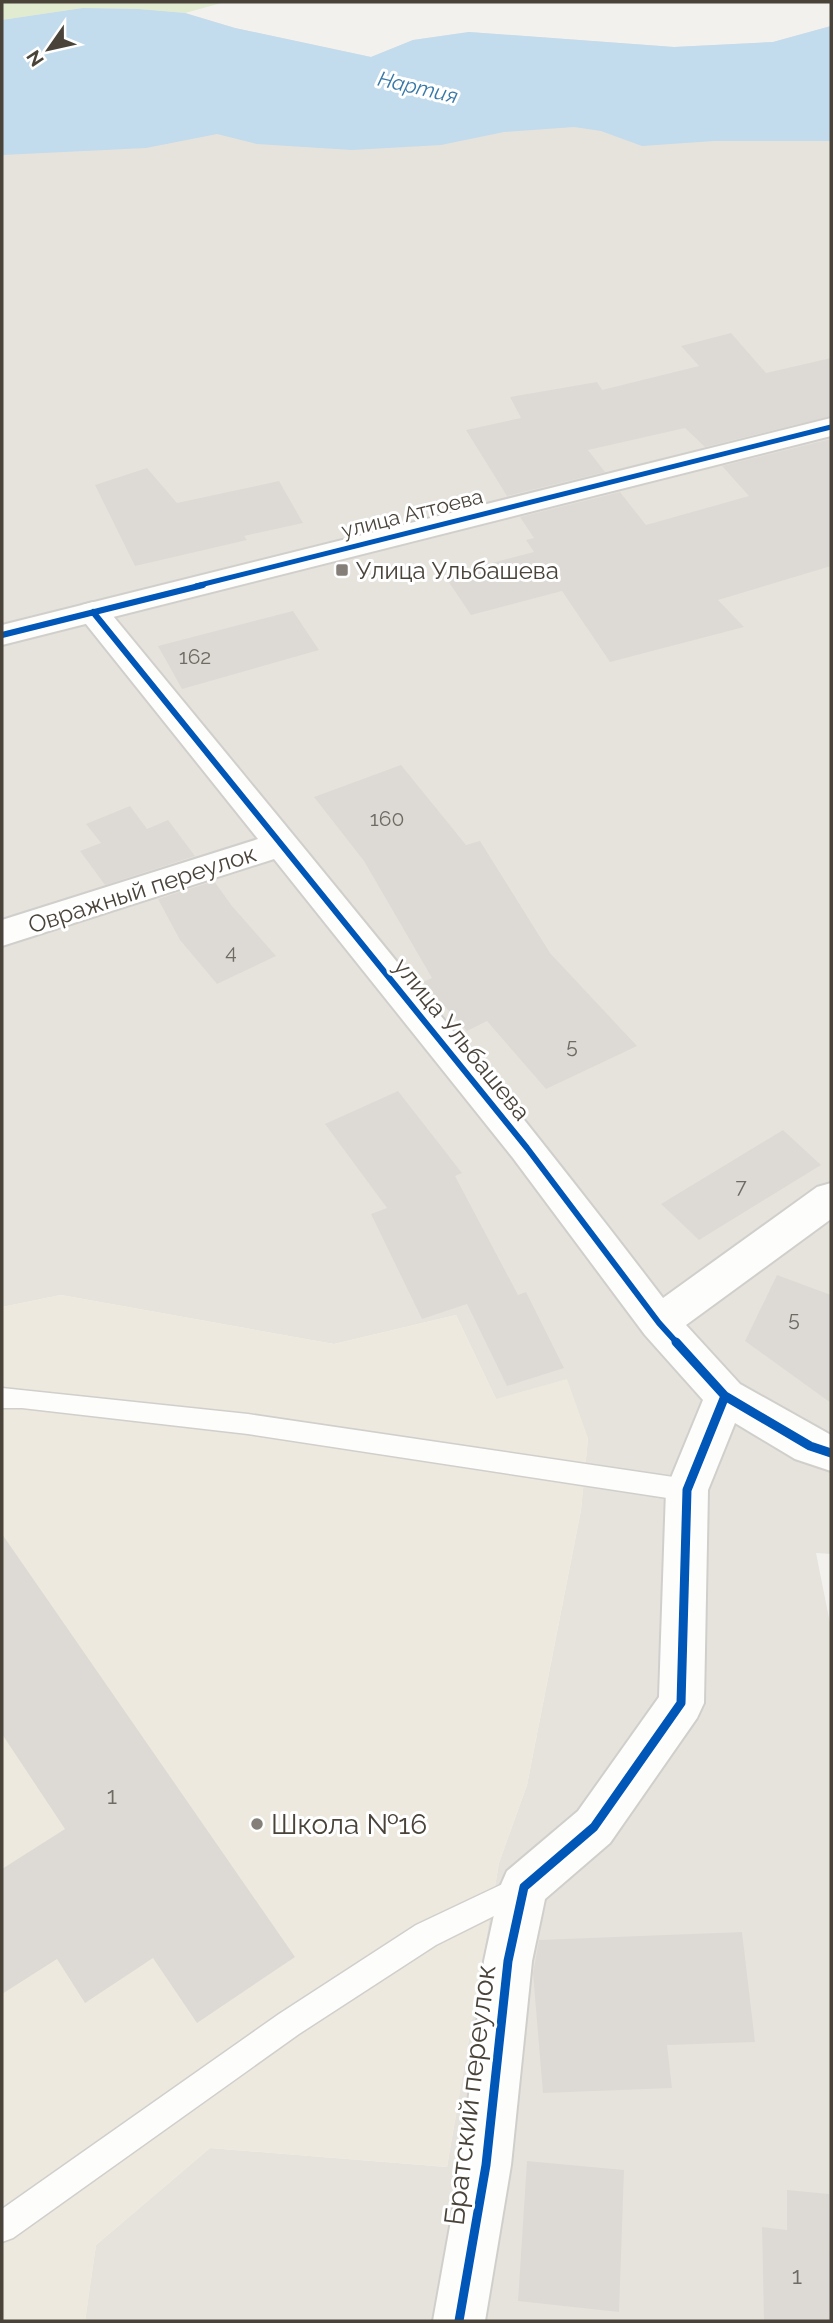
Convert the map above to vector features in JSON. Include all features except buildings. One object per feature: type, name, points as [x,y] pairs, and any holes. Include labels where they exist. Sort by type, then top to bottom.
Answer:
[{"type":"street","name":"улица Аттоева","points":[[2,635],[831,426]]},
{"type":"street","name":"улица Ульбашева","points":[[93,612],[527,1148],[659,1323],[725,1396],[810,1446],[831,1453]]},
{"type":"street","name":"Овражный переулок","points":[[2,933],[281,844]]},
{"type":"street","points":[[659,1323],[831,1198]]},
{"type":"street","points":[[524,1887],[594,1827],[681,1703],[687,1490],[725,1396]]},
{"type":"street","name":"Братский переулок","points":[[459,2321],[485,2165],[508,1961],[524,1887]]},
{"type":"lane","points":[[2,1398],[22,1398],[248,1424],[687,1490]]},
{"type":"lane","points":[[2,2227],[289,2024],[426,1935],[524,1887]]},
{"type":"shaded area","points":[[83,8],[185,13],[235,28],[371,57],[413,40],[469,32],[674,47],[773,42],[831,26],[831,1554],[816,1553],[831,1628],[831,2321],[85,2321],[96,2245],[210,2148],[447,2167],[499,1863],[527,1785],[581,1510],[588,1438],[496,1399],[456,1315],[334,1344],[61,1295],[2,1307],[2,20]]},
{"type":"shaded area","name":"Школа №16","points":[[61,1295],[334,1344],[456,1315],[496,1399],[567,1379],[588,1438],[581,1510],[527,1785],[499,1863],[447,2167],[210,2148],[96,2245],[85,2321],[2,2321],[2,1307]]},
{"type":"green space","points":[[2,2],[225,2],[185,13],[83,8],[2,20]]},
{"type":"water","name":"Нартия","points":[[83,8],[185,13],[235,28],[371,57],[413,40],[469,32],[674,47],[773,42],[831,26],[831,141],[714,141],[642,146],[601,131],[574,127],[504,132],[441,145],[352,150],[257,144],[217,134],[146,148],[2,155],[2,20]]},
{"type":"cycle path","points":[[2,635],[831,427]]},
{"type":"cycle path","points":[[93,612],[527,1148],[659,1323],[725,1396],[810,1446],[831,1453]]},
{"type":"cycle path","points":[[459,2321],[486,2165],[508,1961],[524,1887],[594,1827],[681,1703],[687,1490],[725,1396]]},
{"type":"place","name":"Улица Ульбашева","points":[[342,570]]},
{"type":"place","name":"Школа №16","points":[[257,1824]]}]
